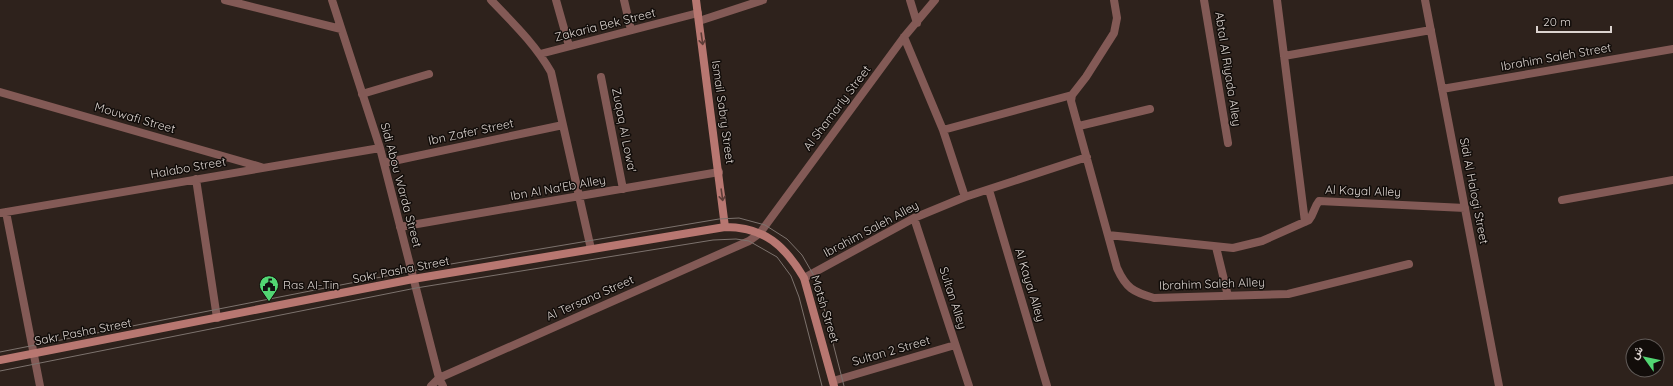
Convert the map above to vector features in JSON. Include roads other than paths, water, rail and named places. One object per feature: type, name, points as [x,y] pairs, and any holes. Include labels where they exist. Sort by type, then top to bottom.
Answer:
[{"type":"main road","name":"Ismail Sabry Street","points":[[696,0],[726,227]]},
{"type":"main road","name":"Sakr Pasha Street","points":[[0,360],[413,279],[591,249],[726,227],[736,227],[760,233]]},
{"type":"main road","name":"Motsh Street","points":[[760,233],[781,246],[804,278],[833,383]]},
{"type":"street","points":[[225,0],[341,29]]},
{"type":"street","name":"Sidi Abou Warda Street","points":[[332,0],[380,148],[441,382]]},
{"type":"street","points":[[493,0],[527,37],[551,72],[591,249]]},
{"type":"street","points":[[556,0],[569,46]]},
{"type":"street","points":[[624,0],[631,30]]},
{"type":"street","name":"Zakaria Bek Street","points":[[540,54],[631,30],[699,17],[763,0]]},
{"type":"street","points":[[910,0],[916,23]]},
{"type":"street","name":"Al Shamarly Street","points":[[760,233],[904,37],[936,0]]},
{"type":"street","points":[[943,130],[1072,95],[1086,77],[1114,33],[1118,18],[1114,0]]},
{"type":"street","name":"Abtal Al Riyada Alley","points":[[1204,0],[1228,143]]},
{"type":"street","points":[[1108,235],[1233,248],[1262,241],[1305,222],[1277,0]]},
{"type":"street","name":"Sidi Al Halogi Street","points":[[1425,0],[1499,386]]},
{"type":"street","points":[[1284,56],[1431,30]]},
{"type":"street","points":[[904,37],[943,130],[965,197]]},
{"type":"street","name":"Ibrahim Saleh Street","points":[[1442,89],[1673,49]]},
{"type":"street","points":[[362,94],[429,74]]},
{"type":"street","name":"Zuqaq Al Lowa'","points":[[601,77],[623,189]]},
{"type":"street","name":"Mouwafi Street","points":[[0,92],[263,168]]},
{"type":"street","name":"Ibrahim Saleh Alley","points":[[1072,95],[1071,100],[1117,268],[1122,280],[1130,289],[1139,294],[1154,298],[1288,294],[1409,264]]},
{"type":"street","points":[[1079,126],[1150,109]]},
{"type":"street","name":"Ibn Zafer Street","points":[[384,163],[563,125]]},
{"type":"street","name":"Halabo Street","points":[[3,212],[380,148]]},
{"type":"street","name":"Ibrahim Saleh Alley","points":[[804,278],[914,218],[965,197],[1087,157]]},
{"type":"street","name":"Ibn Al Na'Eb Alley","points":[[400,227],[719,172]]},
{"type":"street","points":[[196,179],[217,318]]},
{"type":"street","points":[[1562,200],[1673,180]]},
{"type":"street","name":"Al Kayal Alley","points":[[989,190],[1047,386]]},
{"type":"street","name":"Al Kayal Alley","points":[[1305,222],[1312,216],[1315,205],[1319,201],[1465,208]]},
{"type":"street","points":[[3,212],[40,386]]},
{"type":"street","name":"Sultan Alley","points":[[914,218],[968,386]]},
{"type":"street","name":"Al Tersana Street","points":[[430,386],[749,241],[760,233]]},
{"type":"street","points":[[1216,247],[1228,296]]},
{"type":"street","name":"Sultan 2 Street","points":[[833,383],[955,345]]},
{"type":"tram line","points":[[0,352],[427,268],[719,219],[739,218],[765,225],[787,239],[802,255],[817,281],[844,386]]},
{"type":"tram line","points":[[0,371],[416,288],[713,240],[736,239],[749,241],[777,257],[791,276],[799,297],[822,386]]},
{"type":"place","name":"Ras Al-Tin","points":[[269,302]]}]
